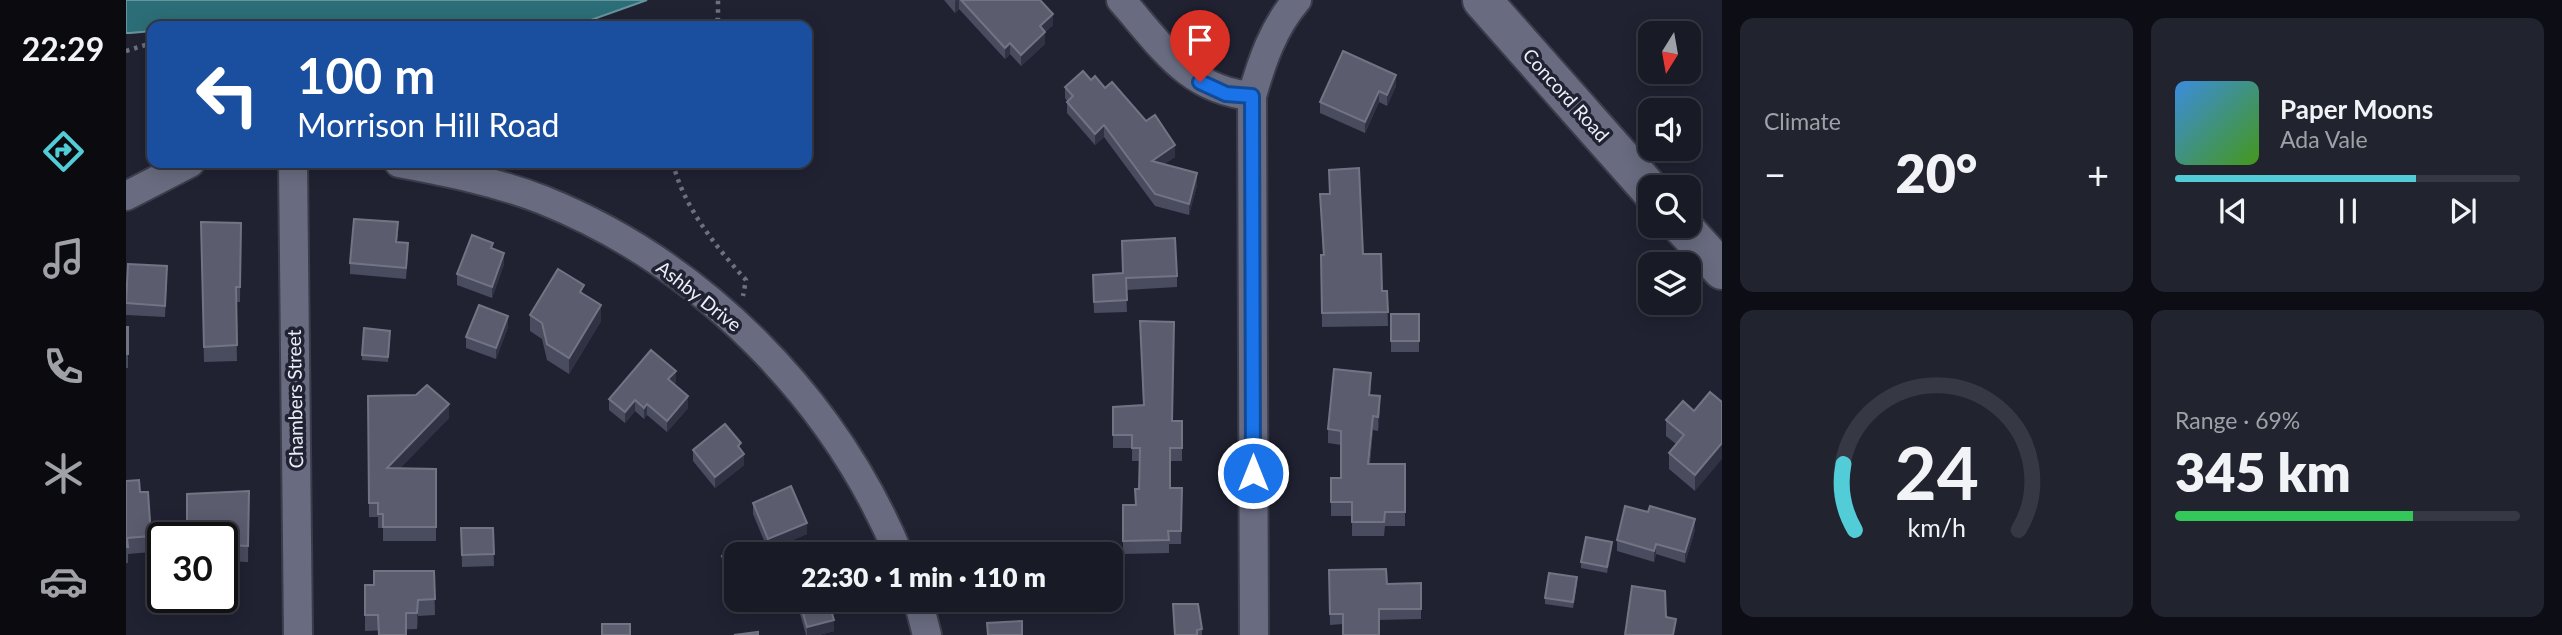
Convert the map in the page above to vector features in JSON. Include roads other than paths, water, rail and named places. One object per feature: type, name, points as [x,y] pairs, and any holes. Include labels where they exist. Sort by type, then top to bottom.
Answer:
[{"type":"main road","name":"Concord Road","points":[[1482,0],[1638,176]]},
{"type":"main road","points":[[1693,238],[1722,270]]},
{"type":"street","points":[[1121,0],[1182,69],[1200,82],[1226,94],[1252,96]]},
{"type":"street","points":[[1254,635],[1252,96],[1264,55],[1283,16],[1297,0]]},
{"type":"street","points":[[126,196],[180,168]]},
{"type":"street","name":"Chambers Street","points":[[293,168],[298,635]]},
{"type":"street","name":"Ashby Drive","points":[[424,168],[455,174],[542,200],[639,251],[694,287],[737,324],[807,398],[864,479],[893,542]]},
{"type":"street","points":[[921,612],[927,635]]}]
